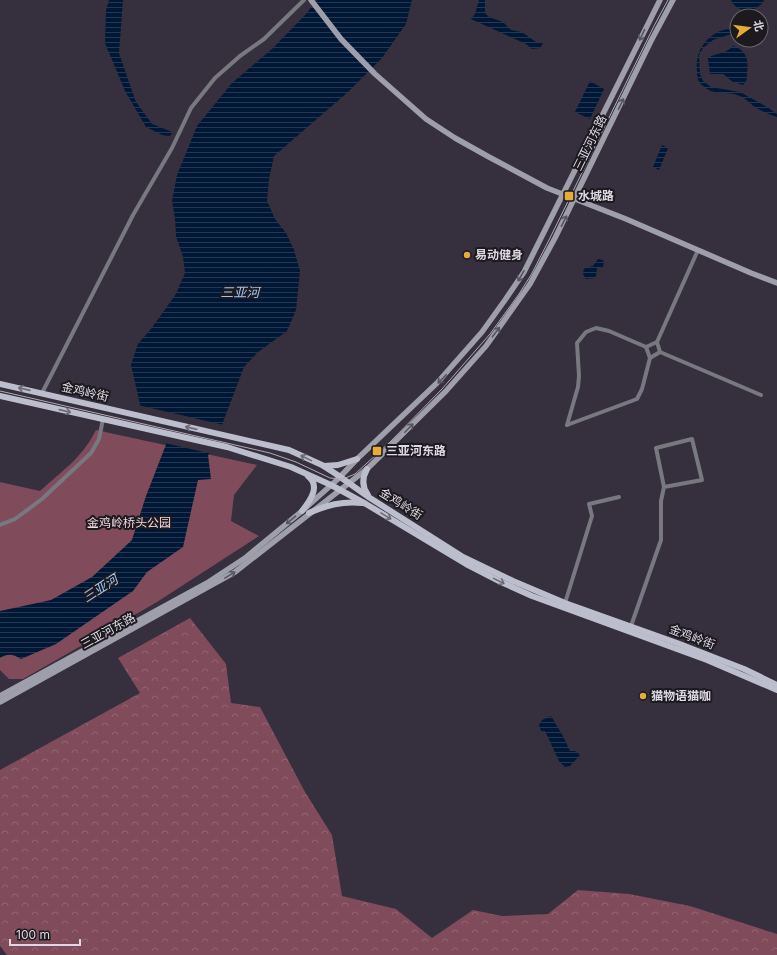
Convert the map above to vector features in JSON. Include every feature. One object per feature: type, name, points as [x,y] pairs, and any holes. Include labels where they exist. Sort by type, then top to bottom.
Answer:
[{"type":"main road","points":[[311,0],[341,39],[375,74],[426,119],[455,138],[518,173],[562,194],[613,213],[777,283]]},
{"type":"main road","name":"三亚河东路","points":[[0,696],[207,583],[245,558],[331,485],[437,383],[482,332],[524,272],[660,0]]},
{"type":"main road","name":"三亚河东路","points":[[0,702],[202,592],[235,572],[309,513],[350,483],[446,391],[486,346],[530,284],[575,199],[651,41],[673,0]]},
{"type":"main road","name":"金鸡岭街","points":[[0,384],[289,450],[322,465],[340,476],[370,498],[463,557],[513,581],[565,603],[631,626],[737,667],[777,685]]},
{"type":"main road","name":"金鸡岭街","points":[[0,396],[227,447],[282,464],[331,485],[366,504],[466,564],[501,582],[532,596],[707,660],[777,690]]},
{"type":"main road","points":[[322,465],[338,465],[357,459]]},
{"type":"main road","points":[[366,469],[363,483],[370,498]]},
{"type":"main road","points":[[302,511],[312,498],[314,487],[310,478],[303,472]]},
{"type":"main road","points":[[309,513],[341,502],[366,504]]},
{"type":"street","points":[[42,393],[133,215],[172,148],[191,108],[215,78],[240,56],[264,39],[304,0]]},
{"type":"street","points":[[660,352],[657,342],[698,250]]},
{"type":"street","points":[[596,328],[609,331],[646,347],[650,358],[642,389],[637,399],[567,425],[578,387],[579,376],[577,343],[586,332],[596,328]]},
{"type":"street","points":[[646,347],[657,342]]},
{"type":"street","points":[[650,358],[660,352]]},
{"type":"street","points":[[660,352],[761,395]]},
{"type":"street","points":[[0,525],[15,519],[42,499],[91,453],[99,439],[103,419]]},
{"type":"street","points":[[631,626],[661,540],[661,501],[664,487],[656,448],[692,439],[702,480],[664,487]]},
{"type":"street","points":[[565,603],[592,516],[589,504],[619,497]]},
{"type":"green space","name":"金鸡岭桥头公园","points":[[96,430],[257,465],[234,495],[231,521],[259,536],[157,602],[79,647],[23,679],[9,679],[0,670],[0,482],[40,491],[78,456],[91,440]]},
{"type":"green space","points":[[190,618],[226,664],[231,703],[260,707],[305,792],[332,835],[342,896],[396,909],[432,938],[473,910],[502,916],[548,914],[578,890],[629,894],[690,906],[777,934],[777,955],[7,955],[0,946],[0,770],[140,693],[118,658]]},
{"type":"water","points":[[109,0],[123,0],[119,53],[136,102],[152,124],[172,132],[169,136],[162,135],[146,127],[125,91],[105,43],[106,10]]},
{"type":"water","name":"三亚河","points":[[317,0],[412,0],[406,24],[382,58],[348,92],[274,156],[269,179],[267,201],[275,219],[286,233],[294,250],[300,271],[296,310],[287,331],[258,352],[244,367],[212,451],[208,455],[211,479],[198,480],[183,547],[147,572],[133,591],[56,644],[21,659],[10,655],[0,658],[0,611],[51,600],[92,577],[132,540],[146,496],[167,442],[144,422],[131,365],[138,344],[151,329],[176,294],[185,273],[183,257],[176,236],[172,201],[177,175],[197,126],[232,83],[272,49],[306,14]]},
{"type":"water","points":[[479,0],[485,0],[485,13],[489,17],[503,22],[511,30],[522,32],[536,42],[543,43],[540,48],[532,49],[526,44],[471,19],[475,14]]},
{"type":"water","points":[[731,0],[764,1],[756,8],[738,8]]},
{"type":"water","points":[[729,29],[729,35],[713,40],[703,48],[699,55],[700,74],[703,81],[711,87],[740,92],[767,107],[777,114],[777,117],[757,108],[740,96],[710,91],[699,81],[697,73],[697,60],[700,49],[711,36]]},
{"type":"water","points":[[738,48],[746,57],[748,69],[747,78],[743,85],[733,82],[723,74],[710,74],[708,58],[723,53],[729,49]]},
{"type":"water","points":[[590,81],[604,89],[590,119],[575,112]]},
{"type":"water","points":[[662,145],[668,148],[659,170],[653,167]]},
{"type":"water","points":[[598,259],[603,260],[603,267],[597,268],[596,276],[594,278],[586,279],[583,274],[584,269],[593,266]]},
{"type":"water","points":[[551,716],[570,751],[575,751],[580,755],[570,766],[565,767],[559,761],[545,731],[541,731],[539,725],[542,720]]},
{"type":"pier","points":[[138,405],[224,425],[214,452],[212,454],[165,443],[142,423]]},
{"type":"tram line","points":[[0,391],[270,453],[296,462],[330,478],[343,479],[355,474],[390,442],[442,389],[490,334],[519,294],[531,275],[548,242],[668,0]]},
{"type":"place","name":"水城路","points":[[569,196]]},
{"type":"place","name":"易动健身","points":[[467,255]]},
{"type":"place","name":"三亚河东路","points":[[377,451]]},
{"type":"place","name":"猫物语猫咖","points":[[643,696]]}]
